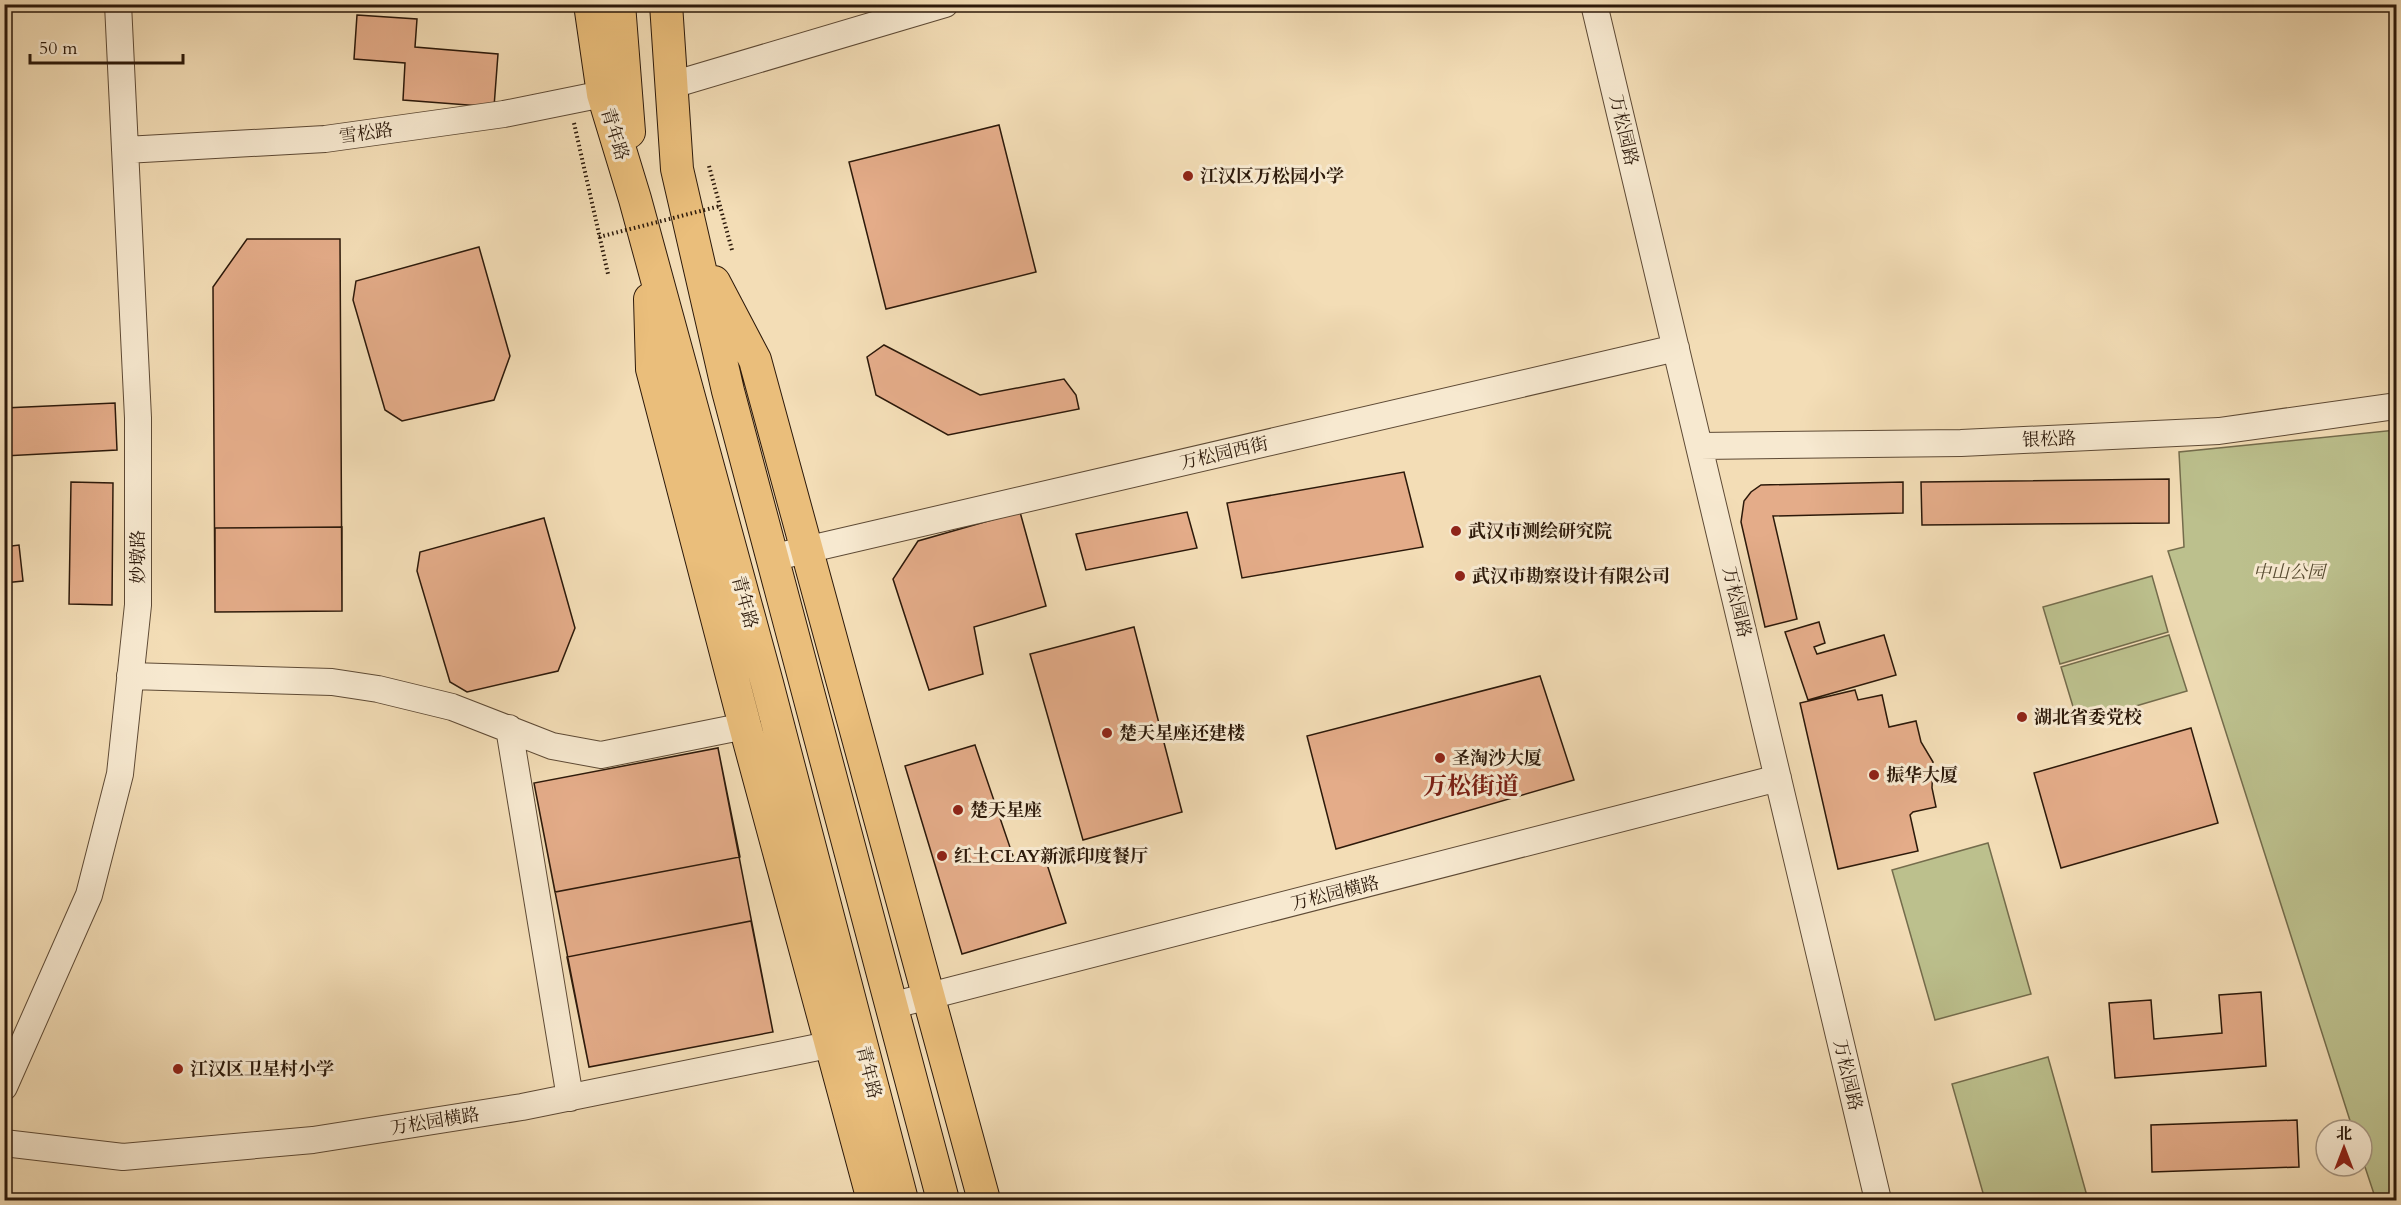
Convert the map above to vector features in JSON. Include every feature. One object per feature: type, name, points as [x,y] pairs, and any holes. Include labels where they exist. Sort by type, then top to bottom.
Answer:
[{"type":"main road","name":"青年路","points":[[590,4],[603,94],[635,199],[767,683],[846,1042],[902,1200]]},
{"type":"main road","points":[[619,4],[635,199]]},
{"type":"main road","points":[[644,4],[648,42],[677,169]]},
{"type":"main road","name":"青年路","points":[[666,4],[677,169],[728,391],[943,1200]]},
{"type":"main road","points":[[694,244],[756,360],[927,997],[984,1200]]},
{"type":"main road","points":[[649,250],[652,369],[792,898],[846,1042],[873,1200]]},
{"type":"main road","points":[[802,673],[894,874]]},
{"type":"main road","points":[[767,683],[792,898]]},
{"type":"street","name":"妙墩路","points":[[4,1087],[89,895],[120,774],[138,605],[138,418],[118,4]]},
{"type":"street","points":[[672,85],[945,4]]},
{"type":"street","name":"万松园路","points":[[1594,4],[1878,1200]]},
{"type":"street","name":"雪松路","points":[[125,150],[325,139],[504,114],[603,94]]},
{"type":"street","name":"万松园西街","points":[[771,558],[1676,348]]},
{"type":"street","name":"银松路","points":[[1700,446],[1961,443],[2219,431],[2397,406]]},
{"type":"street","points":[[130,676],[332,682],[378,689],[452,707],[552,746],[602,755],[745,726]]},
{"type":"street","points":[[509,728],[570,1098]]},
{"type":"street","name":"万松园横路","points":[[890,1006],[1779,778]]},
{"type":"street","name":"万松园横路","points":[[4,1143],[123,1157],[313,1140],[570,1098],[846,1042]]},
{"type":"path","points":[[573,119],[608,274]]},
{"type":"path","points":[[709,166],[732,250]]},
{"type":"path","points":[[599,237],[720,206]]},
{"type":"green space","name":"中山公园","points":[[2396,430],[2396,1200],[2376,1200],[2369,1178],[2374,1178],[2374,1118],[2349,1118],[2168,551],[2184,547],[2179,452]]},
{"type":"green space","points":[[2152,576],[2168,632],[2060,664],[2043,607]]},
{"type":"green space","points":[[2169,635],[2187,691],[2078,723],[2061,667]]},
{"type":"green space","points":[[1988,843],[2031,994],[1935,1020],[1892,870]]},
{"type":"green space","points":[[2048,1057],[2087,1196],[2070,1200],[1985,1200],[1952,1084]]},
{"type":"building","points":[[357,15],[417,19],[415,47],[498,54],[494,107],[403,100],[405,63],[354,59]]},
{"type":"building","points":[[999,125],[1036,272],[886,309],[849,162]]},
{"type":"building","points":[[247,239],[340,239],[342,611],[215,612],[213,287]]},
{"type":"building","points":[[479,247],[510,356],[494,400],[402,421],[385,410],[353,300],[356,281]]},
{"type":"building","points":[[884,345],[980,395],[1064,379],[1076,395],[1079,409],[948,435],[876,395],[867,357]]},
{"type":"building","points":[[115,403],[117,450],[4,456],[4,408]]},
{"type":"building","points":[[1404,472],[1423,547],[1242,578],[1227,503]]},
{"type":"building","points":[[2169,479],[2169,523],[1922,525],[1921,482]]},
{"type":"building","points":[[71,482],[113,483],[112,605],[69,604]]},
{"type":"building","points":[[1903,482],[1903,513],[1773,516],[1797,619],[1765,627],[1741,522],[1744,501],[1751,492],[1761,485]]},
{"type":"building","points":[[1020,512],[1046,606],[974,627],[983,674],[929,690],[893,579],[918,541]]},
{"type":"building","points":[[1187,512],[1197,548],[1086,570],[1076,534]]},
{"type":"building","points":[[544,518],[575,628],[558,671],[467,692],[450,682],[417,571],[420,552]]},
{"type":"building","points":[[342,527],[342,611],[215,612],[215,528]]},
{"type":"building","points":[[19,545],[23,581],[4,583],[4,547]]},
{"type":"building","points":[[1819,622],[1825,643],[1814,647],[1817,654],[1884,635],[1896,675],[1808,700],[1785,632]]},
{"type":"building","name":"楚天星座还建楼","points":[[1134,627],[1182,812],[1083,840],[1030,654]]},
{"type":"building","name":"圣淘沙大厦","points":[[1540,676],[1574,780],[1336,849],[1307,736]]},
{"type":"building","name":"振华大厦","points":[[1855,690],[1858,700],[1882,695],[1889,727],[1916,721],[1921,742],[1933,762],[1932,788],[1936,807],[1913,812],[1910,815],[1918,851],[1838,869],[1800,703]]},
{"type":"building","points":[[2191,728],[2218,823],[2061,868],[2034,773]]},
{"type":"building","name":"楚天星座","points":[[975,745],[1014,859],[1044,855],[1066,923],[962,954],[905,766]]},
{"type":"building","points":[[718,748],[773,1032],[589,1067],[534,783]]},
{"type":"building","points":[[718,748],[740,857],[555,892],[534,783]]},
{"type":"building","points":[[751,921],[773,1032],[589,1067],[567,957]]},
{"type":"building","points":[[2261,992],[2266,1066],[2115,1078],[2109,1003],[2151,1000],[2154,1039],[2222,1033],[2219,995]]},
{"type":"building","points":[[2297,1120],[2299,1167],[2152,1172],[2151,1125]]},
{"type":"place","name":"江汉区万松园小学","points":[[1188,176]]},
{"type":"place","name":"武汉市测绘研究院","points":[[1456,531]]},
{"type":"place","name":"武汉市勘察设计有限公司","points":[[1460,576]]},
{"type":"place","name":"湖北省委党校","points":[[2022,717]]},
{"type":"place","name":"楚天星座还建楼","points":[[1107,733]]},
{"type":"place","name":"圣淘沙大厦","points":[[1440,758]]},
{"type":"place","name":"振华大厦","points":[[1874,775]]},
{"type":"place","name":"楚天星座","points":[[958,810]]},
{"type":"place","name":"红土CLAY新派印度餐厅","points":[[942,856]]},
{"type":"place","name":"江汉区卫星村小学","points":[[178,1069]]},
{"type":"district","name":"万松街道","points":[[1471,786]]}]
